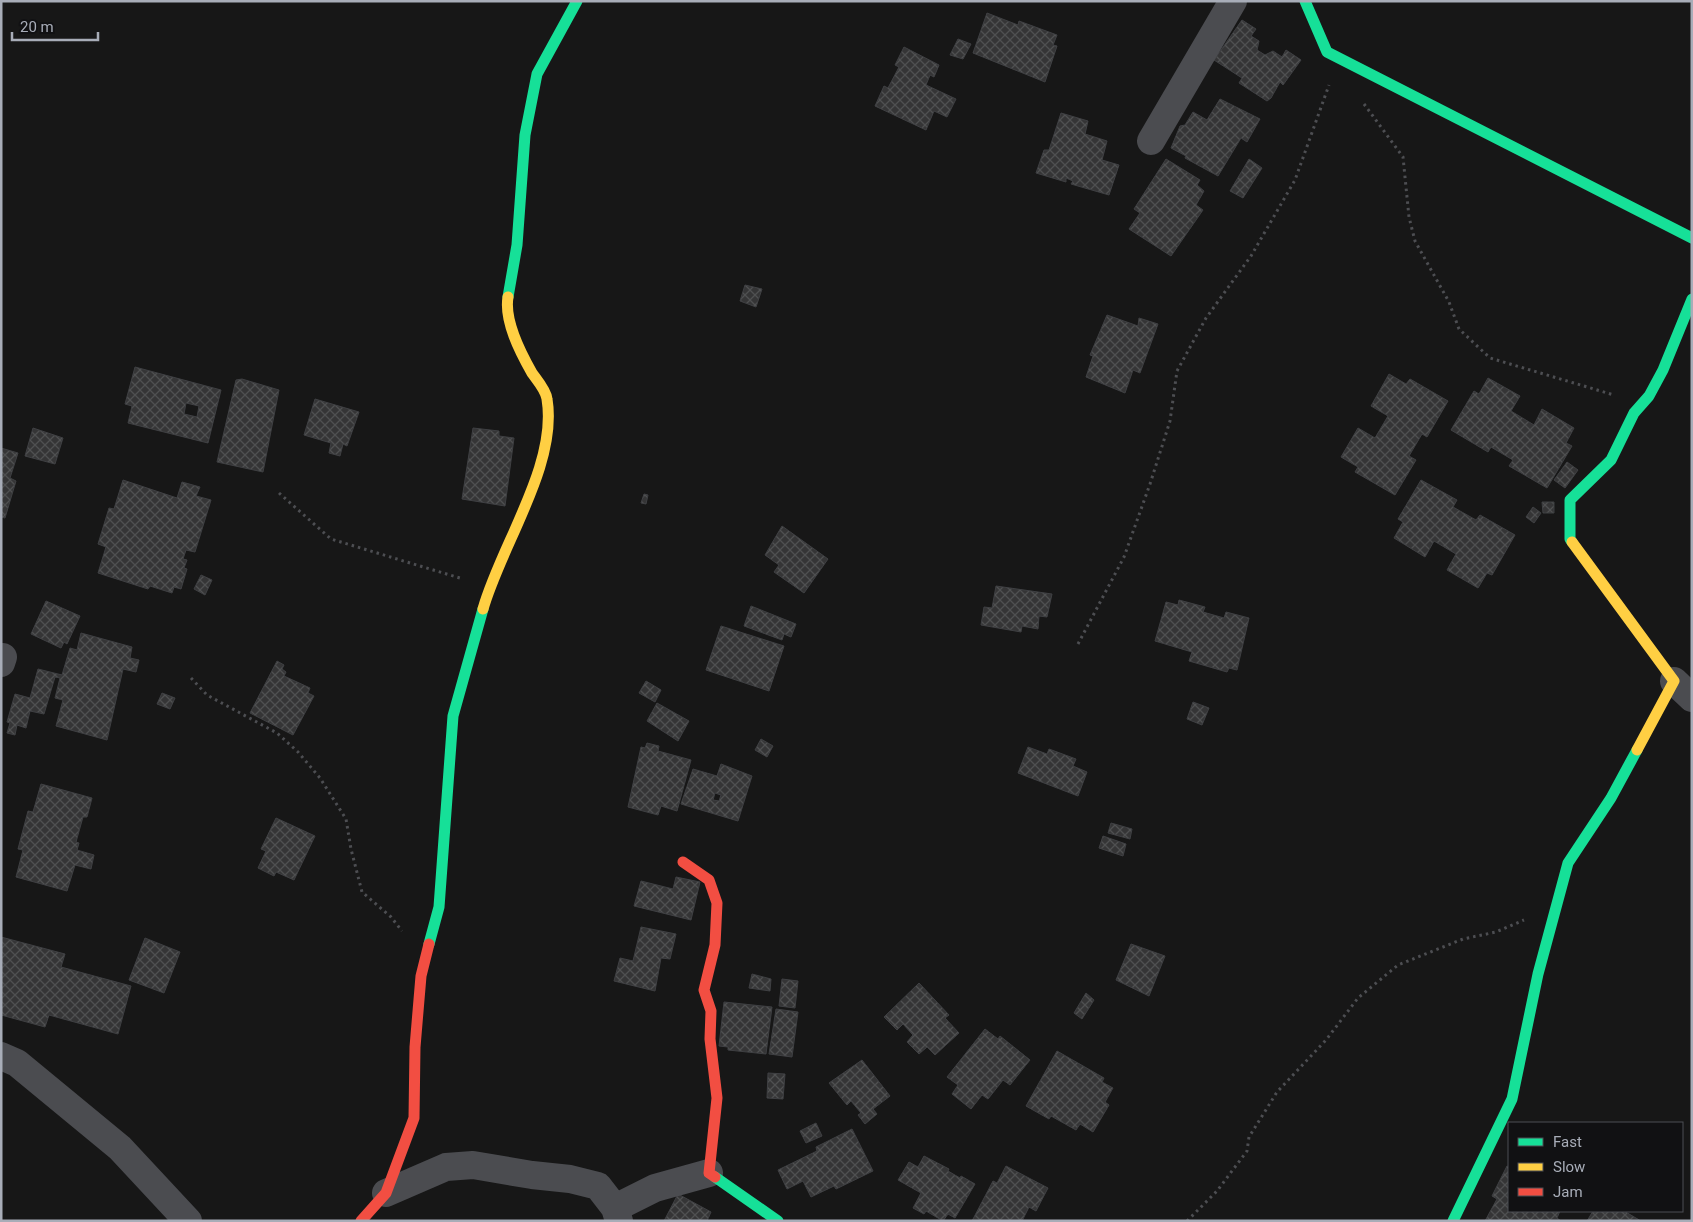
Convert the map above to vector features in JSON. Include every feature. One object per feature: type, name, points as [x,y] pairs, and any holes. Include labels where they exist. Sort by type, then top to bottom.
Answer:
[{"type":"street","points":[[361,1221],[386,1193],[414,1118],[415,1047],[423,966],[439,907],[452,716],[489,586],[540,470],[549,432],[547,397],[530,369],[514,335],[507,306],[517,245],[525,135],[538,74],[576,1]]},
{"type":"street","points":[[1151,141],[1233,1]]},
{"type":"street","points":[[1305,1],[1327,52],[1692,238]]},
{"type":"street","points":[[1453,1221],[1512,1099],[1538,974],[1568,863],[1683,690],[1570,539],[1570,500],[1611,460],[1634,413],[1649,396],[1663,370],[1692,299]]},
{"type":"street","points":[[683,862],[709,880],[717,903],[715,945],[704,990],[711,1011],[710,1039],[716,1098],[709,1172]]},
{"type":"street","points":[[1,1056],[17,1063],[120,1148],[188,1221]]},
{"type":"street","points":[[386,1193],[446,1167],[473,1165],[524,1174],[570,1179],[598,1186],[617,1214],[655,1188],[709,1172]]},
{"type":"street","points":[[709,1172],[778,1221]]},
{"type":"path","points":[[1078,644],[1124,557],[1170,421],[1177,371],[1206,318],[1251,256],[1295,180],[1329,83],[1327,52]]},
{"type":"path","points":[[1362,101],[1403,157],[1409,217],[1415,241],[1449,302],[1459,329],[1490,358],[1642,403]]},
{"type":"path","points":[[279,493],[331,539],[489,586]]},
{"type":"path","points":[[191,678],[208,695],[277,733],[298,752],[320,778],[346,819],[362,892],[391,917],[423,966]]},
{"type":"path","points":[[1187,1221],[1217,1191],[1247,1151],[1249,1137],[1278,1092],[1326,1040],[1364,992],[1398,965],[1463,939],[1496,932],[1532,916],[1554,916]]},
{"type":"building","points":[[987,13],[1018,25],[1019,21],[1057,35],[1053,45],[1057,46],[1045,82],[973,53]]},
{"type":"building","points":[[1242,20],[1256,29],[1251,36],[1259,41],[1257,50],[1265,55],[1273,51],[1282,57],[1286,50],[1301,60],[1283,85],[1280,82],[1271,98],[1267,101],[1239,83],[1242,78],[1214,60]]},
{"type":"building","points":[[958,39],[971,44],[963,59],[950,55]]},
{"type":"building","points":[[904,47],[939,65],[934,77],[930,75],[926,85],[956,99],[947,117],[934,111],[926,130],[875,106],[884,86],[888,88],[899,67],[895,65]]},
{"type":"building","points":[[1220,99],[1260,119],[1247,142],[1241,138],[1218,176],[1171,148],[1180,126],[1185,125],[1193,112],[1207,120]]},
{"type":"building","points":[[1061,113],[1088,121],[1085,134],[1107,141],[1102,160],[1119,165],[1109,195],[1071,184],[1073,181],[1066,178],[1066,182],[1036,173],[1044,150],[1049,150]]},
{"type":"building","points":[[1166,159],[1200,180],[1197,185],[1204,191],[1196,205],[1203,210],[1171,256],[1129,229],[1140,213],[1134,209]]},
{"type":"building","points":[[1249,159],[1262,168],[1243,198],[1230,191]]},
{"type":"building","points":[[745,285],[762,289],[756,307],[740,301]]},
{"type":"building","points":[[1107,315],[1138,326],[1139,318],[1158,324],[1140,373],[1133,370],[1125,393],[1086,377],[1093,356],[1090,355]]},
{"type":"building","points":[[135,367],[221,390],[208,443],[128,423],[132,406],[125,404]],"holes":[[[186,403],[199,406],[197,417],[184,414]]]},
{"type":"building","points":[[1389,374],[1406,384],[1410,379],[1448,401],[1427,437],[1422,434],[1409,456],[1416,460],[1395,495],[1355,472],[1358,467],[1341,457],[1358,428],[1375,438],[1388,416],[1371,406]]},
{"type":"building","points":[[1488,378],[1520,396],[1511,411],[1534,425],[1542,409],[1574,428],[1566,443],[1572,446],[1547,488],[1509,466],[1513,460],[1491,447],[1488,452],[1451,430],[1474,391],[1479,394]]},
{"type":"building","points":[[242,379],[279,390],[263,472],[217,462],[236,380]]},
{"type":"building","points":[[315,399],[359,412],[347,446],[343,444],[340,456],[329,453],[331,443],[304,435]]},
{"type":"building","points":[[33,428],[63,438],[55,464],[25,456]]},
{"type":"building","points":[[473,428],[499,431],[499,436],[514,438],[505,506],[462,499]]},
{"type":"building","points":[[1,448],[18,453],[10,478],[16,481],[5,518],[1,517]]},
{"type":"building","points":[[1567,462],[1578,470],[1565,488],[1554,480]]},
{"type":"building","points":[[123,480],[177,498],[182,482],[200,487],[196,496],[211,500],[195,552],[186,550],[183,559],[187,560],[184,568],[187,569],[181,589],[174,587],[172,593],[150,586],[148,589],[98,573],[106,547],[98,544],[109,508],[114,509]]},
{"type":"building","points":[[1421,480],[1457,500],[1453,507],[1476,520],[1480,515],[1515,535],[1492,575],[1487,573],[1478,588],[1447,570],[1456,554],[1434,541],[1425,557],[1394,538],[1403,522],[1398,519]]},
{"type":"building","points":[[644,494],[648,495],[646,504],[641,503]]},
{"type":"building","points":[[1542,502],[1554,502],[1554,513],[1543,513]]},
{"type":"building","points":[[1533,507],[1541,513],[1534,523],[1526,517]]},
{"type":"building","points":[[782,526],[828,559],[804,593],[774,572],[779,565],[765,555]]},
{"type":"building","points":[[201,575],[212,580],[205,595],[194,589]]},
{"type":"building","points":[[996,586],[1052,594],[1047,617],[1039,616],[1038,629],[1022,626],[1021,632],[981,625],[984,607],[992,608]]},
{"type":"building","points":[[1179,600],[1205,607],[1203,612],[1224,618],[1226,612],[1249,618],[1237,670],[1229,668],[1227,672],[1189,661],[1192,652],[1155,641],[1166,602],[1178,605]]},
{"type":"building","points":[[46,601],[80,616],[67,644],[64,642],[61,648],[31,634]]},
{"type":"building","points":[[751,606],[796,624],[791,637],[784,634],[782,640],[744,626]]},
{"type":"building","points":[[721,626],[784,646],[769,691],[706,670]]},
{"type":"building","points":[[81,633],[132,647],[130,658],[139,660],[136,672],[123,669],[107,740],[56,726],[63,700],[55,698],[60,678],[55,677],[44,714],[30,711],[26,728],[17,725],[15,735],[7,733],[10,723],[7,722],[15,694],[30,698],[38,669],[62,675],[70,648],[77,650]]},
{"type":"building","points":[[277,661],[284,665],[282,669],[286,672],[284,676],[310,688],[308,693],[314,696],[293,735],[250,713]]},
{"type":"building","points":[[646,681],[661,690],[655,702],[639,693]]},
{"type":"building","points":[[162,693],[175,698],[170,709],[157,704]]},
{"type":"building","points":[[1193,702],[1209,708],[1202,725],[1187,719]]},
{"type":"building","points":[[657,703],[689,721],[678,741],[647,721]]},
{"type":"building","points":[[761,739],[773,746],[767,757],[755,750]]},
{"type":"building","points":[[647,743],[659,746],[658,751],[691,760],[677,811],[661,806],[658,815],[628,807],[641,747],[645,748]]},
{"type":"building","points":[[1028,747],[1047,754],[1049,749],[1076,759],[1073,766],[1087,772],[1078,796],[1018,773]]},
{"type":"building","points":[[721,764],[752,776],[738,821],[681,804],[693,769],[717,776]],"holes":[[[715,793],[721,795],[719,801],[713,800]]]},
{"type":"building","points":[[41,784],[92,798],[87,817],[83,817],[76,842],[79,843],[77,850],[94,855],[91,869],[75,865],[67,891],[16,877],[23,850],[18,849],[28,811],[33,812]]},
{"type":"building","points":[[276,818],[315,836],[294,880],[276,872],[274,876],[258,868],[266,851],[261,849]]},
{"type":"building","points":[[1111,823],[1132,829],[1130,839],[1108,833]]},
{"type":"building","points":[[1103,836],[1126,844],[1123,856],[1099,848]]},
{"type":"building","points":[[676,877],[700,882],[691,920],[634,906],[641,881],[673,889]]},
{"type":"building","points":[[641,927],[676,934],[670,959],[661,958],[655,991],[614,981],[620,958],[633,961]]},
{"type":"building","points":[[1,937],[65,954],[61,967],[131,986],[118,1034],[49,1015],[45,1027],[1,1015]]},
{"type":"building","points":[[145,938],[180,952],[164,993],[129,980]]},
{"type":"building","points":[[1131,944],[1165,956],[1149,996],[1116,980]]},
{"type":"building","points":[[752,974],[771,979],[770,991],[749,988]]},
{"type":"building","points":[[782,979],[798,981],[795,1008],[779,1006]]},
{"type":"building","points":[[919,983],[949,1015],[945,1018],[959,1033],[935,1055],[927,1047],[919,1054],[907,1042],[913,1035],[903,1024],[897,1030],[884,1017]]},
{"type":"building","points":[[1086,993],[1094,1000],[1082,1019],[1074,1013]]},
{"type":"building","points":[[724,1002],[772,1007],[766,1054],[728,1050],[728,1047],[719,1046]]},
{"type":"building","points":[[776,1009],[798,1012],[792,1057],[769,1054]]},
{"type":"building","points":[[985,1029],[998,1039],[1000,1036],[1030,1060],[1010,1085],[1003,1080],[988,1099],[982,1095],[971,1109],[952,1094],[958,1085],[947,1077]]},
{"type":"building","points":[[1057,1051],[1104,1078],[1102,1082],[1113,1088],[1105,1102],[1109,1105],[1093,1132],[1080,1124],[1076,1130],[1051,1116],[1049,1119],[1026,1106]]},
{"type":"building","points":[[862,1060],[890,1096],[873,1109],[877,1114],[865,1124],[858,1115],[861,1113],[851,1101],[847,1105],[829,1083]]},
{"type":"building","points":[[768,1073],[785,1074],[783,1099],[767,1098]]},
{"type":"building","points":[[816,1123],[822,1136],[806,1143],[800,1131]]},
{"type":"building","points":[[852,1129],[873,1171],[836,1189],[834,1186],[811,1197],[803,1181],[787,1189],[778,1170],[817,1151],[816,1147]]},
{"type":"building","points":[[924,1156],[949,1169],[948,1171],[960,1178],[961,1176],[975,1184],[955,1218],[948,1214],[943,1221],[926,1211],[924,1214],[913,1208],[921,1193],[898,1180],[909,1162],[918,1167]]},
{"type":"building","points":[[1006,1166],[1048,1188],[1036,1211],[1029,1207],[1022,1221],[972,1221],[993,1181],[997,1183]]},
{"type":"building","points":[[1507,1166],[1508,1212],[1560,1212],[1557,1218],[1561,1221],[1485,1221],[1497,1199],[1492,1196]]},
{"type":"building","points":[[678,1194],[711,1212],[707,1221],[664,1221]]},
{"type":"building","points":[[1592,1212],[1626,1212],[1641,1221],[1587,1221]]},
{"type":"traffic: fast","points":[[508,297],[517,245],[525,135],[537,74],[577,1]]},
{"type":"traffic: fast","points":[[1305,1],[1327,52],[1692,238]]},
{"type":"traffic: fast","points":[[1572,542],[1570,539],[1570,500],[1611,460],[1634,413],[1649,396],[1663,370],[1692,299]]},
{"type":"traffic: fast","points":[[429,944],[439,907],[453,716],[483,609]]},
{"type":"traffic: fast","points":[[1453,1221],[1512,1099],[1538,974],[1568,863],[1611,798],[1637,750]]},
{"type":"traffic: fast","points":[[715,1177],[778,1221]]},
{"type":"traffic: slow","points":[[483,609],[491,584],[536,478],[544,451],[548,424],[547,399],[543,389],[527,365],[514,336],[508,316],[508,297]]},
{"type":"traffic: slow","points":[[1572,542],[1674,681],[1637,750]]},
{"type":"traffic: jam","points":[[683,862],[709,880],[717,903],[715,945],[704,990],[711,1011],[710,1039],[717,1098],[709,1173],[715,1177]]},
{"type":"traffic: jam","points":[[361,1221],[386,1193],[414,1118],[415,1047],[421,976],[429,944]]}]
